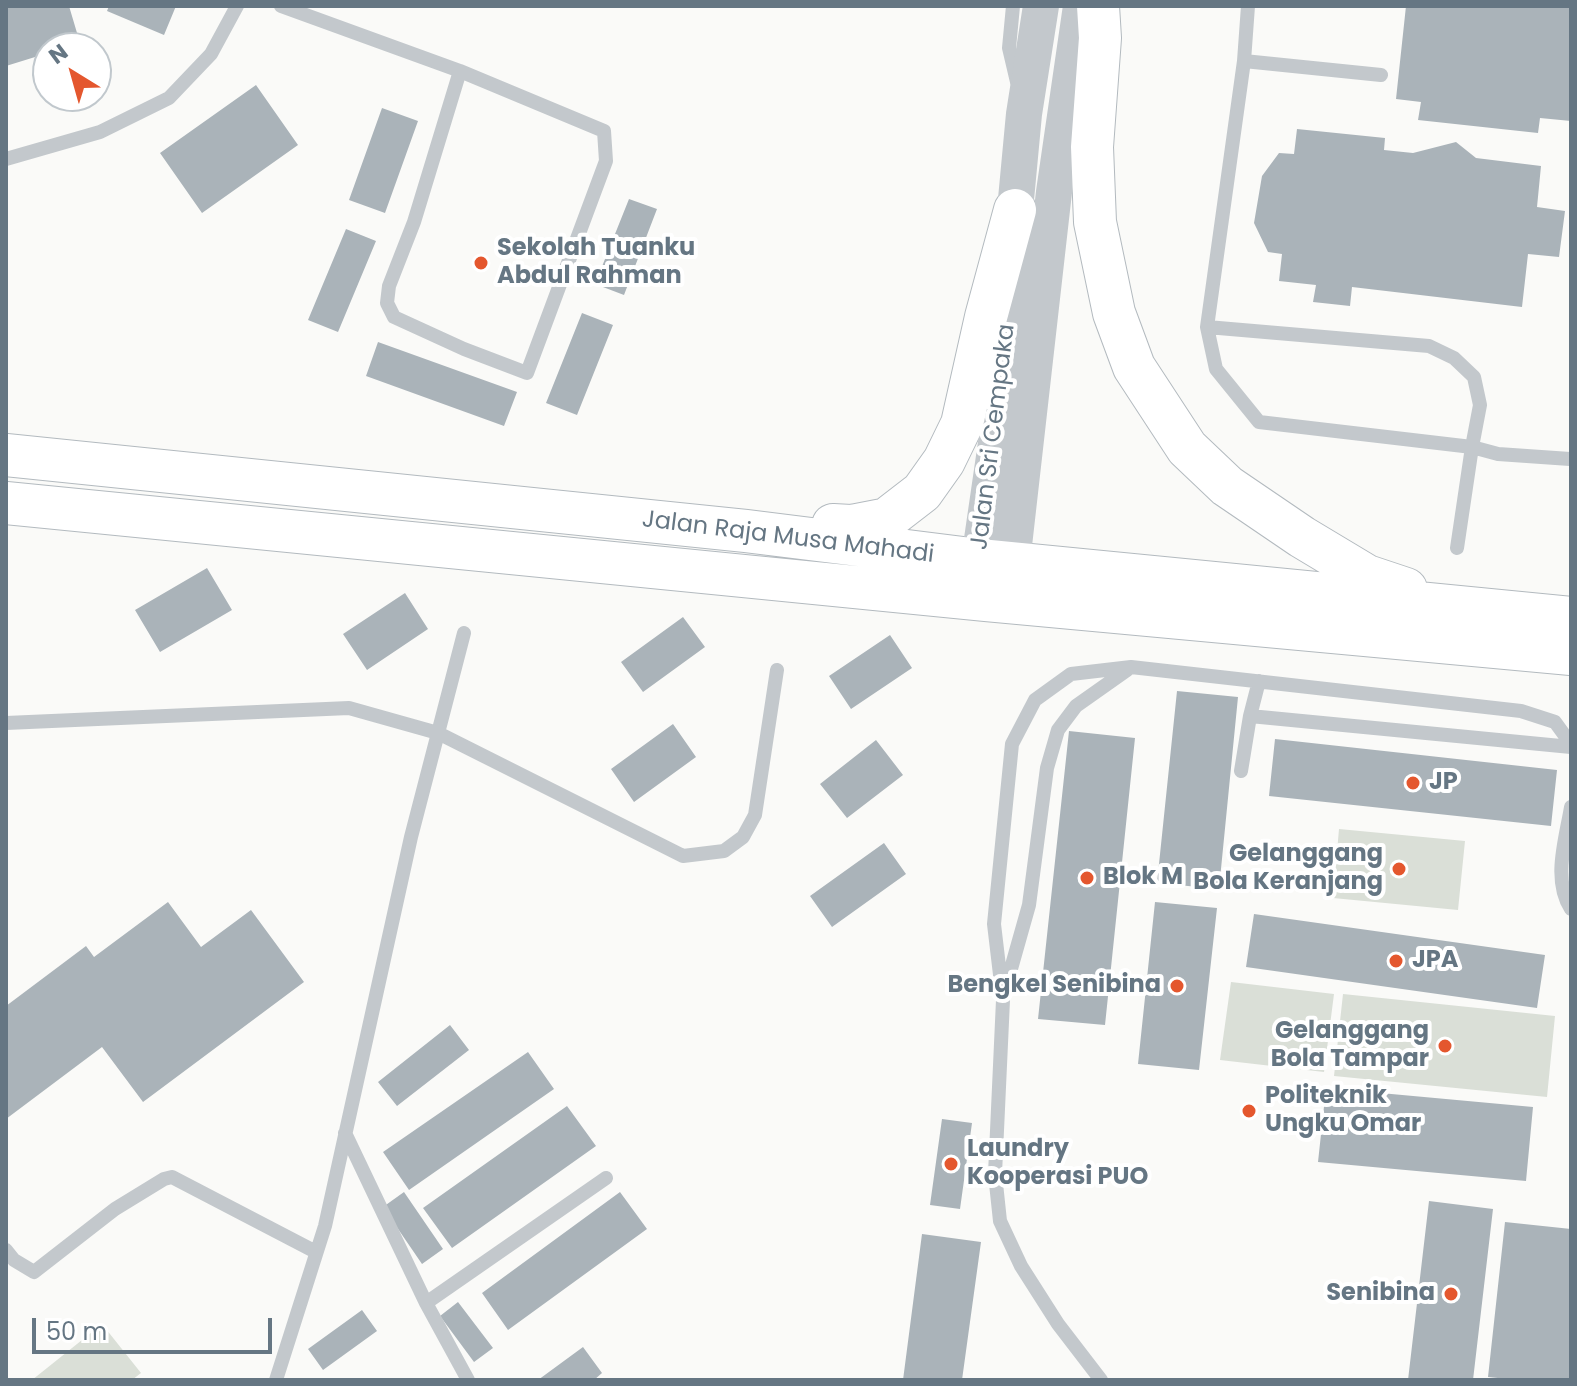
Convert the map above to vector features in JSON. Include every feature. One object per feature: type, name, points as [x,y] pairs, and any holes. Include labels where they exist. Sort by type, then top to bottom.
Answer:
[{"type":"main road","points":[[1098,6],[1100,38],[1092,147],[1095,222],[1114,313],[1134,367],[1187,448],[1227,486],[1367,576],[1461,607]]},
{"type":"main road","points":[[746,531],[766,521],[851,526],[887,519],[922,492],[944,461],[962,424],[986,317],[1015,210]]},
{"type":"main road","name":"Jalan Raja Musa Mahadi","points":[[6,455],[746,531],[993,574],[1571,654]]},
{"type":"main road","name":"Jalan Raja Musa Mahadi","points":[[6,503],[1461,607],[1571,618]]},
{"type":"street","name":"Jalan Sri Cempaka","points":[[993,574],[1015,210],[1024,114],[1041,6]]},
{"type":"street","name":"Jalan Sri Cempaka","points":[[993,574],[1081,6]]},
{"type":"lane","points":[[6,159],[100,132],[169,98],[211,54],[237,6]]},
{"type":"lane","points":[[281,6],[460,71],[604,131],[606,161],[527,373],[394,317],[387,303],[389,286],[414,222],[460,71]]},
{"type":"lane","points":[[1013,6],[1009,48],[1024,114]]},
{"type":"lane","points":[[1248,6],[1244,61],[1207,327],[1216,369],[1259,422],[1472,447],[1498,454],[1571,458]]},
{"type":"lane","points":[[1244,61],[1381,75]]},
{"type":"lane","points":[[1207,327],[1429,346],[1454,358],[1474,377],[1480,405],[1457,548]]},
{"type":"lane","points":[[276,1380],[325,1226],[411,837],[464,633]]},
{"type":"lane","points":[[1003,1000],[1029,905],[1047,768],[1058,730],[1076,706],[1131,667]]},
{"type":"lane","points":[[1101,1380],[1058,1324],[1021,1266],[1000,1221],[995,1174],[1003,1000],[994,924],[1012,744],[1035,700],[1071,674],[1131,667],[1521,711],[1555,722],[1571,745]]},
{"type":"lane","points":[[6,723],[349,708],[438,733],[683,856],[724,851],[743,837],[755,815],[777,670]]},
{"type":"lane","points":[[1241,771],[1259,681]]},
{"type":"lane","points":[[1250,716],[1571,745]]},
{"type":"lane","points":[[1571,807],[1561,875],[1571,909]]},
{"type":"lane","points":[[345,1133],[426,1303],[468,1380]]},
{"type":"lane","points":[[6,1250],[14,1260],[34,1272],[115,1209],[172,1177],[316,1252]]},
{"type":"lane","points":[[426,1303],[606,1178]]},
{"type":"shaded area","name":"Gelanggang Bola Keranjang","points":[[1339,829],[1465,841],[1458,910],[1333,898]]},
{"type":"shaded area","points":[[1231,982],[1334,994],[1324,1072],[1220,1060]]},
{"type":"shaded area","name":"Gelanggang Bola Tampar","points":[[1343,994],[1555,1016],[1547,1097],[1334,1076]]},
{"type":"shaded area","points":[[102,1324],[141,1373],[132,1380],[32,1380]]},
{"type":"building","points":[[6,6],[69,6],[77,32],[32,32],[32,58],[6,66]]},
{"type":"building","points":[[109,6],[176,6],[164,35],[107,11]]},
{"type":"building","points":[[1406,6],[1571,6],[1571,121],[1540,118],[1538,133],[1418,120],[1421,102],[1396,99]]},
{"type":"building","points":[[256,85],[298,145],[202,213],[160,153]]},
{"type":"building","points":[[382,108],[418,121],[385,213],[349,200]]},
{"type":"building","points":[[1297,129],[1385,138],[1384,150],[1413,153],[1456,142],[1476,158],[1541,166],[1537,207],[1565,211],[1559,257],[1528,254],[1522,307],[1352,287],[1350,306],[1313,302],[1316,285],[1279,281],[1282,254],[1268,252],[1254,223],[1262,176],[1279,153],[1294,154]]},
{"type":"building","points":[[629,199],[657,209],[624,295],[595,284]]},
{"type":"building","points":[[346,229],[376,241],[338,332],[308,320]]},
{"type":"building","points":[[582,313],[613,325],[577,415],[546,403]]},
{"type":"building","points":[[378,342],[517,392],[504,426],[366,376]]},
{"type":"building","points":[[207,568],[232,610],[160,652],[135,610]]},
{"type":"building","points":[[405,593],[428,629],[367,670],[343,634]]},
{"type":"building","points":[[683,617],[705,647],[643,692],[621,662]]},
{"type":"building","points":[[890,635],[912,668],[851,709],[829,676]]},
{"type":"building","points":[[1177,691],[1238,697],[1219,889],[1157,883]]},
{"type":"building","points":[[673,724],[696,757],[634,802],[611,769]]},
{"type":"building","name":"Blok M","points":[[1069,731],[1135,738],[1105,1025],[1038,1019]]},
{"type":"building","name":"JP","points":[[1275,739],[1557,770],[1551,826],[1269,796]]},
{"type":"building","points":[[876,740],[903,775],[847,818],[820,784]]},
{"type":"building","points":[[884,843],[906,874],[832,927],[810,896]]},
{"type":"building","points":[[168,902],[201,947],[251,910],[304,982],[143,1102],[102,1047],[6,1119],[6,1006],[86,946],[94,957]]},
{"type":"building","name":"Bengkel Senibina","points":[[1155,902],[1217,908],[1199,1070],[1138,1064]]},
{"type":"building","name":"JPA","points":[[1254,914],[1545,955],[1537,1008],[1246,967]]},
{"type":"building","points":[[450,1025],[469,1050],[397,1106],[378,1082]]},
{"type":"building","points":[[528,1052],[554,1089],[409,1190],[383,1152]]},
{"type":"building","points":[[1326,1088],[1533,1107],[1526,1181],[1318,1162]]},
{"type":"building","points":[[567,1106],[596,1146],[452,1248],[423,1208]]},
{"type":"building","name":"Laundry Kooperasi PUO","points":[[942,1119],[972,1123],[960,1209],[930,1205]]},
{"type":"building","points":[[404,1192],[443,1249],[422,1264],[383,1207]]},
{"type":"building","points":[[620,1192],[647,1229],[508,1330],[482,1293]]},
{"type":"building","name":"Senibina","points":[[1429,1201],[1493,1209],[1473,1380],[1408,1380]]},
{"type":"building","points":[[1505,1222],[1571,1229],[1571,1380],[1488,1377]]},
{"type":"building","points":[[922,1234],[981,1242],[962,1380],[903,1380]]},
{"type":"building","points":[[458,1302],[493,1348],[474,1362],[440,1316]]},
{"type":"building","points":[[362,1310],[377,1331],[323,1370],[308,1349]]},
{"type":"building","points":[[583,1347],[602,1373],[594,1380],[538,1380]]},
{"type":"place","name":"Sekolah Tuanku Abdul Rahman","points":[[481,263]]},
{"type":"place","name":"JP","points":[[1413,783]]},
{"type":"place","name":"Gelanggang Bola Keranjang","points":[[1399,869]]},
{"type":"place","name":"Blok M","points":[[1087,878]]},
{"type":"place","name":"JPA","points":[[1396,961]]},
{"type":"place","name":"Bengkel Senibina","points":[[1177,986]]},
{"type":"place","name":"Gelanggang Bola Tampar","points":[[1445,1046]]},
{"type":"place","name":"Politeknik Ungku Omar","points":[[1249,1111]]},
{"type":"place","name":"Laundry Kooperasi PUO","points":[[951,1164]]},
{"type":"place","name":"Senibina","points":[[1451,1294]]}]
